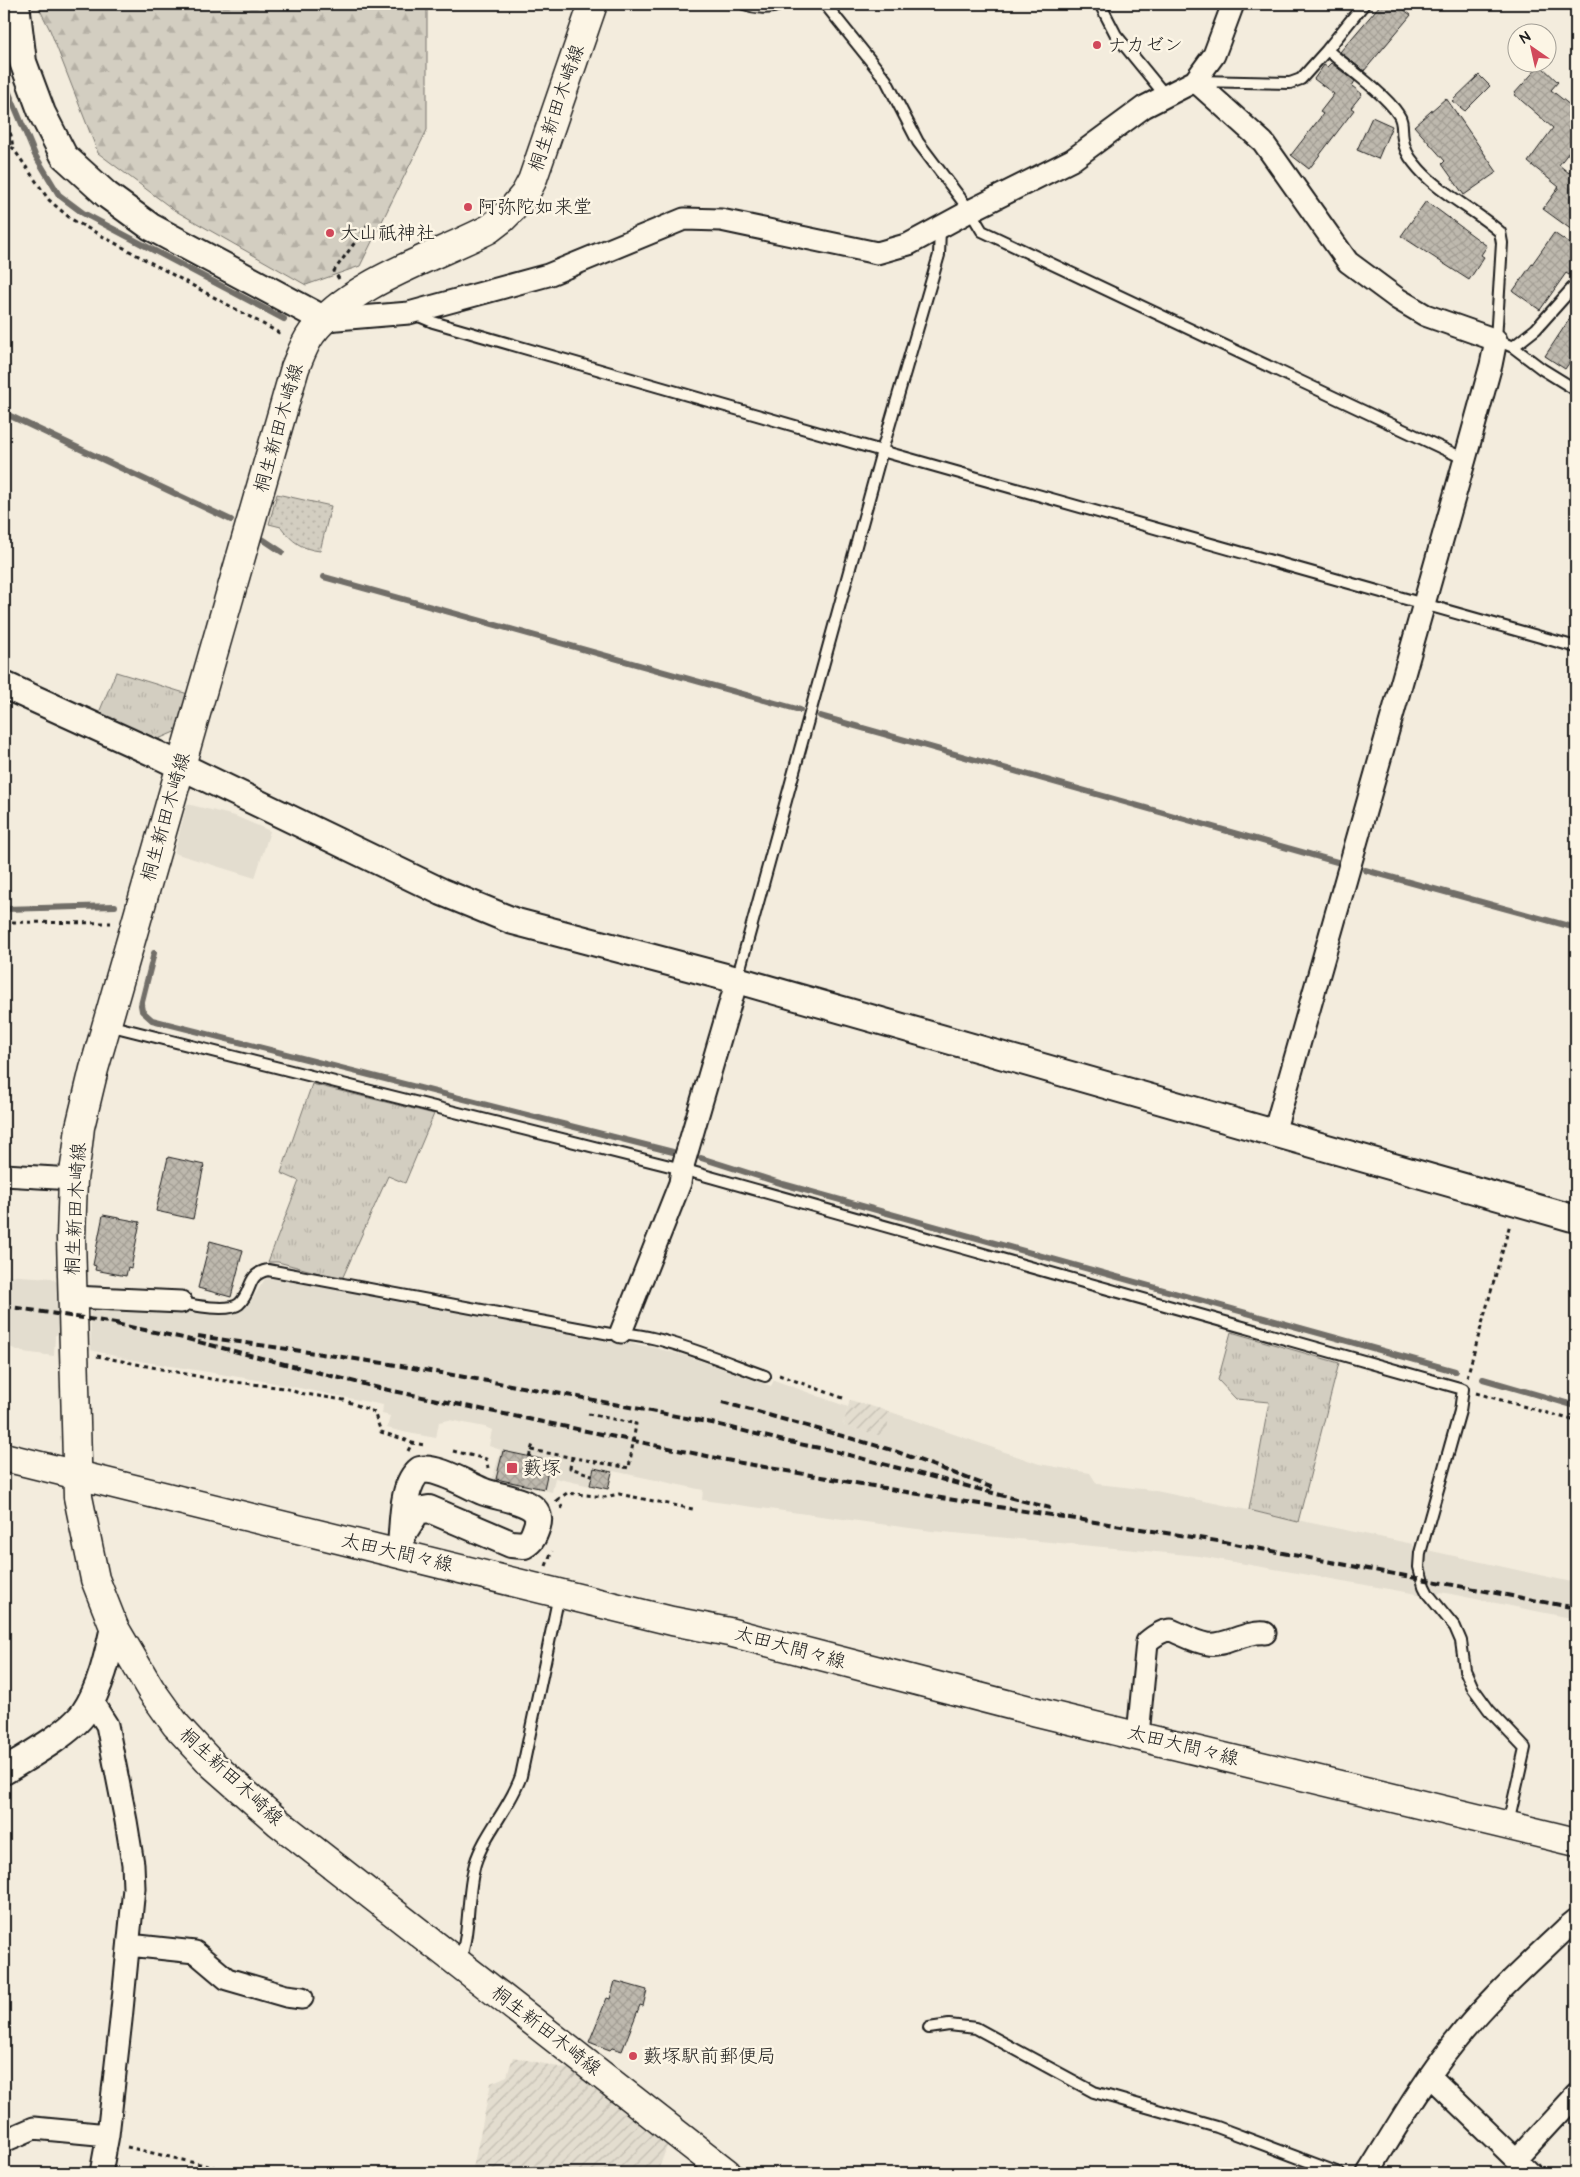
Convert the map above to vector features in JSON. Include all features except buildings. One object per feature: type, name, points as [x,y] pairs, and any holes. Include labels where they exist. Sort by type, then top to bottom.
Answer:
[{"type":"main road","name":"桐生新田木崎線","points":[[593,4],[540,163],[525,194],[502,219],[489,228],[349,297],[313,333],[303,347],[295,368],[85,1103],[73,1179],[71,1238],[77,1476],[81,1514],[93,1570],[114,1627],[162,1706],[176,1725],[212,1764],[279,1823],[727,2173]]},
{"type":"main road","name":"太田大間々線","points":[[4,1457],[77,1476],[402,1543],[559,1594],[672,1621],[729,1632],[1036,1712],[1138,1735],[1576,1842]]},
{"type":"street","points":[[16,4],[23,62],[42,113],[64,156],[107,195],[151,226],[325,320],[410,313],[548,275],[684,219],[721,220],[877,253],[909,244],[1072,160],[1144,107],[1195,81],[1214,56],[1232,4]]},
{"type":"street","points":[[1195,81],[1262,142],[1348,262],[1398,299],[1425,315],[1505,343],[1491,365],[1274,1133]]},
{"type":"street","points":[[4,685],[442,892],[513,921],[737,980],[1576,1219]]},
{"type":"street","points":[[621,1332],[680,1183],[682,1169],[737,980]]},
{"type":"street","points":[[4,1175],[73,1179]]},
{"type":"street","points":[[72,1297],[181,1302]]},
{"type":"street","points":[[425,1469],[464,1481],[483,1492],[526,1504],[535,1509],[538,1515],[532,1540],[524,1545],[511,1544],[429,1509],[417,1511],[402,1543],[403,1513],[412,1479],[420,1470],[425,1469]]},
{"type":"street","points":[[4,1771],[39,1750],[76,1721],[92,1700],[101,1676],[114,1627]]},
{"type":"street","points":[[1138,1735],[1148,1642],[1153,1637],[1166,1630],[1171,1630],[1208,1644],[1215,1644],[1248,1634],[1265,1633]]},
{"type":"street","points":[[92,1700],[107,1725],[132,1855],[134,1888],[107,2139],[101,2173]]},
{"type":"street","points":[[1368,2173],[1428,2078],[1469,2025],[1550,1943],[1576,1920]]},
{"type":"street","points":[[129,1945],[195,1952],[227,1978],[286,1996],[302,1998]]},
{"type":"street","points":[[1428,2078],[1437,2083],[1523,2167],[1576,2096]]},
{"type":"street","points":[[4,2141],[34,2128],[107,2139]]},
{"type":"lane","points":[[744,4],[754,8],[775,7],[780,4]]},
{"type":"lane","points":[[824,4],[886,80],[918,142],[970,211],[982,231],[1465,459]]},
{"type":"lane","points":[[1100,4],[1116,35],[1165,95]]},
{"type":"lane","points":[[1195,81],[1290,83],[1301,79],[1364,4]]},
{"type":"lane","points":[[1327,50],[1399,114],[1403,126],[1402,138],[1406,150],[1413,162],[1427,177],[1500,232],[1502,243],[1505,343]]},
{"type":"lane","points":[[737,980],[882,451],[939,255],[940,229]]},
{"type":"lane","points":[[1505,343],[1536,329],[1576,284]]},
{"type":"lane","points":[[410,313],[434,322],[882,451],[1576,647]]},
{"type":"lane","points":[[1505,343],[1576,390]]},
{"type":"lane","points":[[107,1025],[682,1169],[1463,1389],[1460,1411],[1420,1553],[1419,1568],[1428,1594],[1455,1627],[1460,1641],[1465,1670],[1473,1688],[1489,1710],[1526,1748],[1508,1825]]},
{"type":"lane","points":[[181,1302],[204,1306],[233,1307],[244,1298],[253,1278],[259,1272],[268,1270],[610,1334],[621,1332],[676,1345],[765,1376]]},
{"type":"lane","points":[[459,1963],[467,1932],[470,1893],[475,1866],[482,1844],[516,1789],[521,1776],[559,1594]]},
{"type":"lane","points":[[929,2028],[949,2025],[976,2028],[1094,2092],[1217,2128],[1339,2173]]},
{"type":"path","points":[[4,118],[11,135],[13,148],[49,200],[59,211],[71,220],[303,347]]},
{"type":"path","points":[[4,144],[13,148]]},
{"type":"path","points":[[342,284],[334,271],[369,223]]},
{"type":"path","points":[[4,922],[114,923],[134,928]]},
{"type":"path","points":[[1516,1202],[1463,1389],[1576,1421]]},
{"type":"path","points":[[92,1355],[211,1379],[284,1388],[299,1393],[344,1400],[374,1412],[381,1432],[412,1443]]},
{"type":"path","points":[[765,1376],[775,1373],[843,1398]]},
{"type":"path","points":[[531,1450],[629,1468],[636,1424],[588,1414]]},
{"type":"path","points":[[529,1457],[532,1444]]},
{"type":"path","points":[[572,1457],[570,1468],[592,1475]]},
{"type":"path","points":[[557,1500],[567,1493],[605,1497],[619,1494],[693,1509]]},
{"type":"path","points":[[107,2139],[238,2173]]},
{"type":"shaded area","points":[[187,804],[235,816],[270,831],[255,878],[174,853]]},
{"type":"shaded area","points":[[4,1275],[52,1278],[59,1284],[61,1334],[55,1335],[54,1356],[23,1352],[4,1345]]},
{"type":"shaded area","points":[[272,1278],[656,1348],[690,1357],[771,1386],[774,1380],[848,1407],[843,1425],[884,1436],[891,1412],[1039,1464],[1090,1473],[1097,1484],[1151,1490],[1413,1544],[1415,1568],[1423,1595],[1199,1556],[932,1531],[702,1500],[703,1490],[613,1471],[608,1490],[555,1478],[552,1492],[492,1480],[501,1450],[489,1446],[492,1430],[485,1427],[449,1420],[439,1422],[436,1438],[408,1433],[387,1428],[390,1416],[382,1414],[383,1405],[269,1382],[127,1359],[91,1350],[90,1307],[239,1313],[249,1304],[265,1279]]},
{"type":"shaded area","points":[[850,1400],[891,1412],[885,1437],[843,1425]]},
{"type":"shaded area","points":[[1427,1550],[1576,1583],[1576,1619],[1441,1592],[1435,1596],[1428,1588],[1423,1566]]},
{"type":"shaded area","points":[[513,2057],[572,2070],[668,2144],[657,2173],[472,2173],[491,2083],[507,2076]]},
{"type":"green space","points":[[37,4],[427,4],[427,130],[360,266],[306,285],[174,210],[98,153],[50,30]]},
{"type":"green space","points":[[277,494],[331,506],[320,551],[308,549],[293,541],[281,527],[269,524]]},
{"type":"green space","points":[[116,672],[188,694],[179,730],[156,740],[98,715]]},
{"type":"green space","points":[[312,1084],[434,1114],[405,1183],[388,1176],[342,1279],[278,1262],[268,1262],[299,1181],[281,1173]]},
{"type":"green space","points":[[1231,1332],[1339,1363],[1298,1522],[1249,1510],[1269,1402],[1236,1399],[1218,1380]]},
{"type":"waterway","points":[[4,81],[35,155],[59,195],[83,213],[284,319]]},
{"type":"waterway","points":[[4,413],[231,520]]},
{"type":"waterway","points":[[264,540],[282,552]]},
{"type":"waterway","points":[[324,577],[800,710]]},
{"type":"waterway","points":[[820,716],[1337,862]]},
{"type":"waterway","points":[[1365,870],[1576,928]]},
{"type":"waterway","points":[[4,909],[115,906]]},
{"type":"waterway","points":[[154,953],[141,1005],[142,1011],[152,1020],[673,1152]]},
{"type":"waterway","points":[[701,1158],[783,1184],[1455,1371]]},
{"type":"waterway","points":[[1483,1379],[1576,1406]]},
{"type":"railway","points":[[4,1306],[122,1324]]},
{"type":"railway","points":[[116,1324],[183,1338],[379,1388],[736,1462],[941,1498],[1224,1542],[1576,1608]]},
{"type":"railway","points":[[198,1336],[390,1364],[573,1396],[712,1423],[830,1450],[1050,1508]]},
{"type":"railway","points":[[722,1402],[892,1450],[996,1489]]},
{"type":"place","name":"ナカゼン","points":[[1097,45]]},
{"type":"place","name":"阿弥陀如来堂","points":[[468,207]]},
{"type":"place","name":"大山祇神社","points":[[330,233]]},
{"type":"place","name":"藪塚","points":[[512,1468]]},
{"type":"place","name":"藪塚駅前郵便局","points":[[633,2056]]}]
